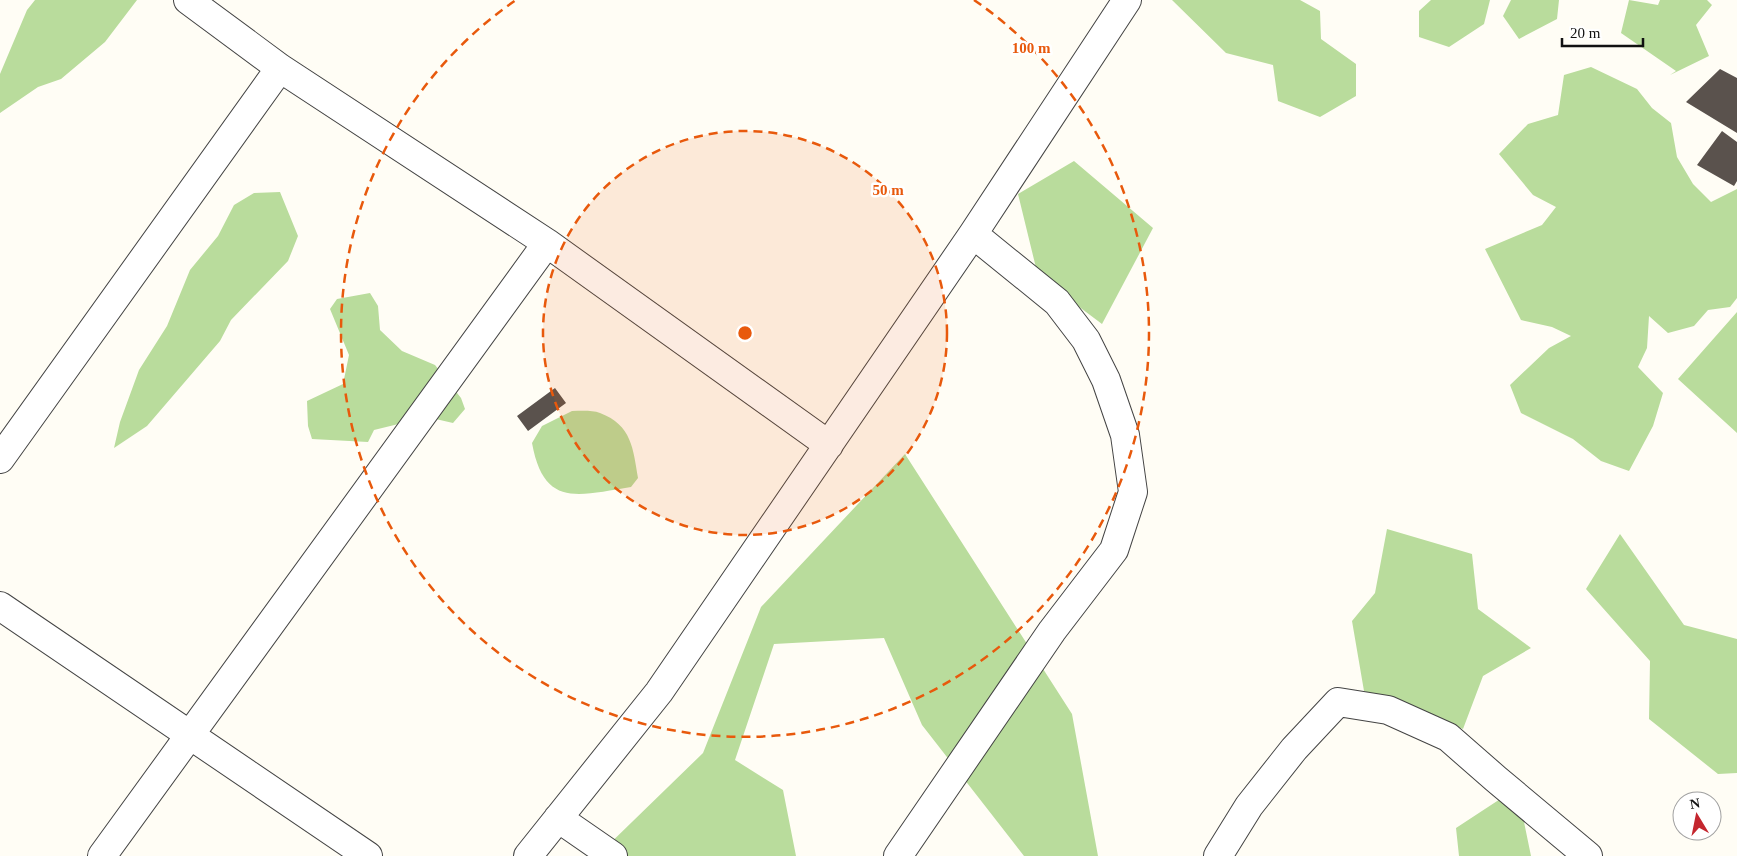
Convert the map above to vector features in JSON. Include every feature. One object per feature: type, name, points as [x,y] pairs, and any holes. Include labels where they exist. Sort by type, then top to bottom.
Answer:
[{"type":"street","points":[[188,0],[280,68],[547,242],[829,445]]},
{"type":"street","points":[[528,856],[659,692],[973,234],[1127,0]]},
{"type":"street","points":[[0,459],[280,68]]},
{"type":"street","points":[[898,856],[1052,631],[1114,550],[1134,492],[1125,435],[1106,380],[1086,340],[1058,302],[973,234]]},
{"type":"street","points":[[102,856],[547,242]]},
{"type":"street","points":[[0,606],[368,856]]},
{"type":"street","points":[[1218,856],[1249,806],[1294,749],[1338,702],[1388,710],[1448,737],[1496,780],[1588,856]]},
{"type":"street","points":[[558,818],[613,856]]},
{"type":"green space","points":[[35,0],[137,0],[105,42],[61,79],[38,87],[0,113],[0,74],[27,10]]},
{"type":"green space","points":[[1172,0],[1300,0],[1320,11],[1321,39],[1356,64],[1356,96],[1320,117],[1278,101],[1273,65],[1226,53]]},
{"type":"green space","points":[[1431,0],[1490,0],[1484,24],[1449,47],[1419,37],[1419,11]]},
{"type":"green space","points":[[1511,0],[1559,0],[1557,19],[1519,39],[1503,16]]},
{"type":"green space","points":[[1629,0],[1658,5],[1660,0],[1707,0],[1712,5],[1696,25],[1709,56],[1670,75],[1676,71],[1621,33]]},
{"type":"green space","points":[[1591,67],[1637,89],[1652,108],[1671,123],[1677,157],[1693,184],[1711,202],[1737,189],[1737,298],[1730,307],[1708,310],[1694,326],[1668,333],[1649,316],[1647,348],[1638,367],[1663,393],[1653,426],[1629,471],[1601,461],[1573,439],[1521,413],[1510,385],[1549,348],[1571,336],[1552,327],[1521,320],[1485,249],[1542,225],[1556,207],[1533,195],[1499,154],[1528,124],[1558,115],[1564,75]]},
{"type":"green space","points":[[1074,161],[1153,228],[1102,324],[1038,276],[1018,194]]},
{"type":"green space","points":[[280,192],[298,236],[288,261],[231,320],[220,341],[147,426],[114,448],[120,422],[139,370],[167,326],[190,270],[218,236],[234,205],[254,193]]},
{"type":"green space","points":[[370,293],[378,306],[380,330],[402,351],[435,365],[461,398],[465,409],[453,423],[427,417],[374,430],[368,442],[312,439],[308,426],[307,401],[343,384],[349,355],[330,309],[337,299]]},
{"type":"green space","points":[[1737,312],[1737,433],[1678,379]]},
{"type":"green space","points":[[572,411],[600,413],[611,418],[625,431],[632,448],[638,478],[631,487],[595,493],[566,493],[555,488],[545,479],[532,443],[542,426]]},
{"type":"green space","points":[[905,454],[1072,714],[1098,856],[1024,856],[922,725],[884,638],[774,644],[735,760],[783,790],[796,856],[597,856],[703,753],[761,607]]},
{"type":"green space","points":[[1387,529],[1472,554],[1478,609],[1531,648],[1483,676],[1463,729],[1364,691],[1352,621],[1375,593]]},
{"type":"green space","points":[[1620,534],[1684,625],[1737,639],[1737,773],[1718,774],[1649,719],[1650,661],[1586,589]]},
{"type":"green space","points":[[1517,788],[1531,856],[1459,856],[1456,828]]},
{"type":"building","points":[[1720,69],[1737,78],[1737,133],[1686,102]]},
{"type":"building","points":[[1722,131],[1737,142],[1737,181],[1734,186],[1697,165]]},
{"type":"building","points":[[555,388],[566,403],[528,431],[517,416]]}]
